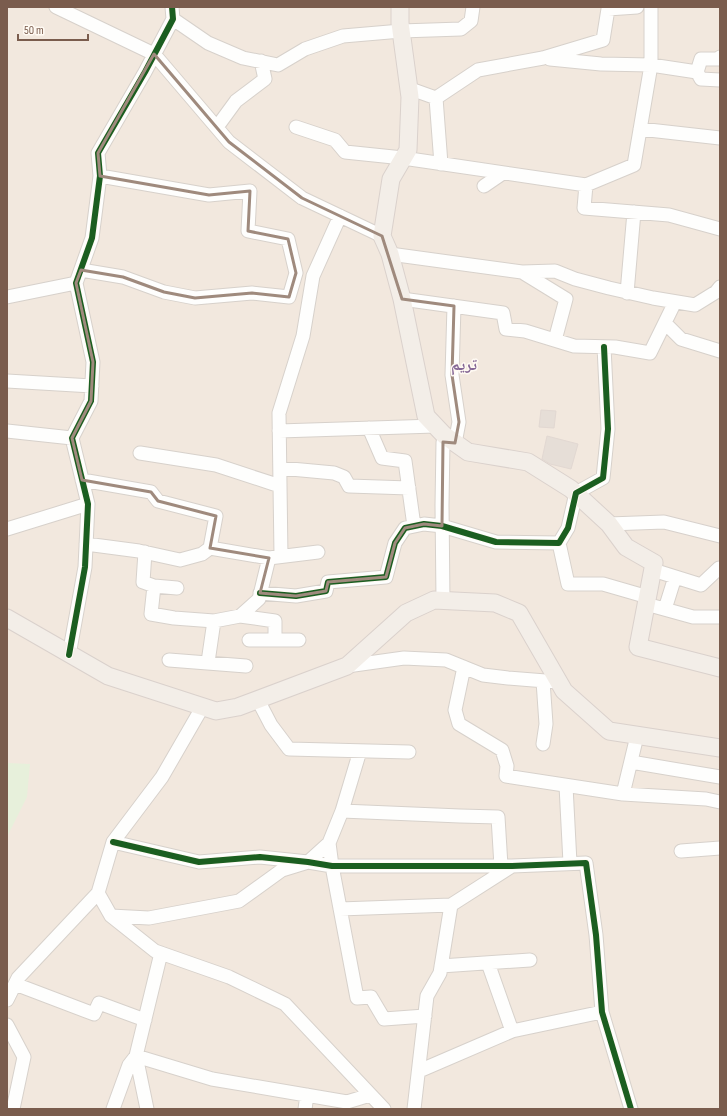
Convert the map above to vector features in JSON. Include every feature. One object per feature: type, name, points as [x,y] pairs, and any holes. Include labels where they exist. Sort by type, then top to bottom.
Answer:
[{"type":"main road","points":[[400,7],[401,31],[410,97],[408,150],[391,179],[382,236],[390,254],[402,299],[426,416],[444,435],[468,452],[528,462],[576,493],[609,524],[626,547],[654,563],[638,647],[720,668]]},
{"type":"main road","points":[[7,618],[69,655],[108,676],[216,711],[238,707],[347,666],[406,613],[434,600],[495,603],[519,613],[551,681],[610,732],[720,748]]},
{"type":"street","points":[[56,7],[154,54],[229,142],[302,198],[382,236]]},
{"type":"street","points":[[69,655],[85,567],[88,504],[72,438],[91,401],[93,362],[78,276],[92,238],[100,176],[98,153],[154,54],[172,13],[208,44],[242,58],[278,65],[305,48],[343,36],[401,31],[461,29],[472,21],[473,7]]},
{"type":"street","points":[[436,98],[478,70],[544,58],[603,40],[608,9],[636,7]]},
{"type":"street","points":[[296,127],[335,140],[345,152],[403,158],[504,174],[586,184],[634,165],[651,65],[651,7]]},
{"type":"street","points":[[697,72],[702,59],[719,59],[720,57]]},
{"type":"street","points":[[544,58],[601,64],[651,65],[697,72]]},
{"type":"street","points":[[217,127],[236,101],[265,79],[261,61]]},
{"type":"street","points":[[697,72],[701,79],[720,80]]},
{"type":"street","points":[[408,88],[436,98]]},
{"type":"street","points":[[436,98],[441,164]]},
{"type":"street","points":[[640,129],[720,138]]},
{"type":"street","points":[[484,186],[504,174]]},
{"type":"street","points":[[7,297],[78,276],[123,277],[164,292],[195,298],[252,293],[289,298],[296,273],[288,239],[248,231],[250,191],[209,195],[100,176]]},
{"type":"street","points":[[586,184],[584,208],[669,215],[720,229]]},
{"type":"street","points":[[627,292],[634,212]]},
{"type":"street","points":[[240,616],[259,599],[260,593],[275,557],[280,486],[279,413],[303,336],[313,276],[340,216]]},
{"type":"street","points":[[390,254],[522,272],[555,270],[575,279],[627,292],[695,305],[716,292],[720,287]]},
{"type":"street","points":[[522,272],[566,300],[555,340]]},
{"type":"street","points":[[402,299],[504,313],[506,329],[525,331],[574,346],[604,347],[650,353],[675,302]]},
{"type":"street","points":[[706,299],[720,300]]},
{"type":"street","points":[[443,600],[443,442],[455,443],[459,422],[452,375],[454,306]]},
{"type":"street","points":[[665,323],[681,339],[720,351]]},
{"type":"street","points":[[604,347],[608,429],[603,478],[576,493],[568,528],[559,543],[568,584],[603,584],[665,609],[693,617],[720,617]]},
{"type":"street","points":[[7,381],[92,386]]},
{"type":"street","points":[[279,431],[435,426]]},
{"type":"street","points":[[369,428],[382,458],[405,461],[414,526]]},
{"type":"street","points":[[7,431],[72,438]]},
{"type":"street","points":[[140,454],[216,465],[280,486]]},
{"type":"street","points":[[280,468],[334,473],[344,477],[349,486],[409,488]]},
{"type":"street","points":[[82,480],[151,492],[158,501],[216,516],[210,548],[202,554],[180,560],[145,552],[86,544]]},
{"type":"street","points":[[7,528],[88,504]]},
{"type":"street","points":[[609,524],[664,522],[720,536]]},
{"type":"street","points":[[260,593],[296,596],[326,592],[328,582],[386,577],[395,543],[405,528],[424,524],[442,526],[496,542],[559,543]]},
{"type":"street","points":[[210,548],[275,557],[318,552]]},
{"type":"street","points":[[145,552],[143,582],[154,586],[177,588]]},
{"type":"street","points":[[653,570],[701,585],[719,568],[720,569]]},
{"type":"street","points":[[665,609],[675,577]]},
{"type":"street","points":[[154,586],[151,614],[174,618],[214,621],[240,616],[275,621],[275,640]]},
{"type":"street","points":[[208,662],[214,621]]},
{"type":"street","points":[[249,640],[299,640]]},
{"type":"street","points":[[347,666],[404,658],[446,660],[483,675],[551,681],[543,744]]},
{"type":"street","points":[[170,660],[246,666]]},
{"type":"street","points":[[464,667],[455,710],[459,724],[502,750],[507,766],[506,776],[622,794],[706,799],[720,802]]},
{"type":"street","points":[[258,700],[271,725],[289,748],[409,752]]},
{"type":"street","points":[[7,1000],[18,978],[98,892],[113,842],[162,777],[203,706]]},
{"type":"street","points":[[622,794],[637,736]]},
{"type":"street","points":[[112,916],[149,918],[239,901],[282,870],[308,862],[329,843],[342,811],[360,751]]},
{"type":"street","points":[[631,762],[720,777]]},
{"type":"street","points":[[566,786],[570,863]]},
{"type":"street","points":[[342,811],[460,816],[498,816],[506,866]]},
{"type":"street","points":[[113,842],[200,862],[260,857],[332,866],[506,866],[586,863],[596,935],[602,1012],[631,1109]]},
{"type":"street","points":[[329,843],[357,998],[371,997],[384,1019],[425,1016]]},
{"type":"street","points":[[681,851],[720,848]]},
{"type":"street","points":[[340,909],[451,905],[506,866]]},
{"type":"street","points":[[98,892],[112,916],[155,951],[229,977],[285,1004],[384,1109]]},
{"type":"street","points":[[414,1109],[427,996],[440,973],[451,905]]},
{"type":"street","points":[[147,1109],[136,1056],[161,953]]},
{"type":"street","points":[[441,966],[530,960]]},
{"type":"street","points":[[488,963],[512,1031]]},
{"type":"street","points":[[15,984],[94,1014],[99,1003],[145,1020]]},
{"type":"street","points":[[419,1070],[512,1031],[602,1012]]},
{"type":"street","points":[[7,1025],[24,1057],[13,1109]]},
{"type":"street","points":[[136,1056],[212,1079],[347,1102],[370,1094]]},
{"type":"street","points":[[113,1109],[128,1065],[136,1056]]},
{"type":"street","points":[[305,1109],[306,1095]]},
{"type":"highlighted area","points":[[154,54],[229,142],[302,198],[382,236],[402,299],[454,306],[452,375],[459,422],[455,443],[443,442],[442,526],[424,524],[405,528],[395,543],[386,577],[328,582],[326,591],[296,596],[260,593],[269,558],[210,548],[216,516],[158,501],[151,492],[82,480],[72,438],[91,401],[93,362],[76,283],[81,270],[123,277],[164,292],[195,298],[252,293],[289,297],[296,273],[288,239],[248,231],[250,191],[209,195],[100,176],[98,153]]},
{"type":"shaded area","points":[[7,7],[720,7],[720,1109],[7,1109]]},
{"type":"green space","points":[[7,763],[30,764],[27,797],[7,837]]},
{"type":"building","points":[[541,410],[556,411],[554,428],[539,427]]},
{"type":"building","points":[[547,436],[578,444],[571,469],[550,464],[542,459]]},
{"type":"cycle path","points":[[69,655],[85,567],[88,504],[72,438],[91,401],[93,362],[76,283],[92,238],[100,176],[98,153],[145,72],[173,19],[172,7]]},
{"type":"cycle path","points":[[260,593],[296,596],[326,591],[328,582],[386,577],[395,543],[405,528],[424,524],[442,526],[496,542],[559,543],[568,528],[576,493],[603,478],[608,429],[604,347]]},
{"type":"cycle path","points":[[113,842],[199,862],[260,857],[332,866],[512,866],[586,863],[596,935],[602,1012],[631,1109]]},
{"type":"district","name":"تريم","points":[[464,364]]}]
